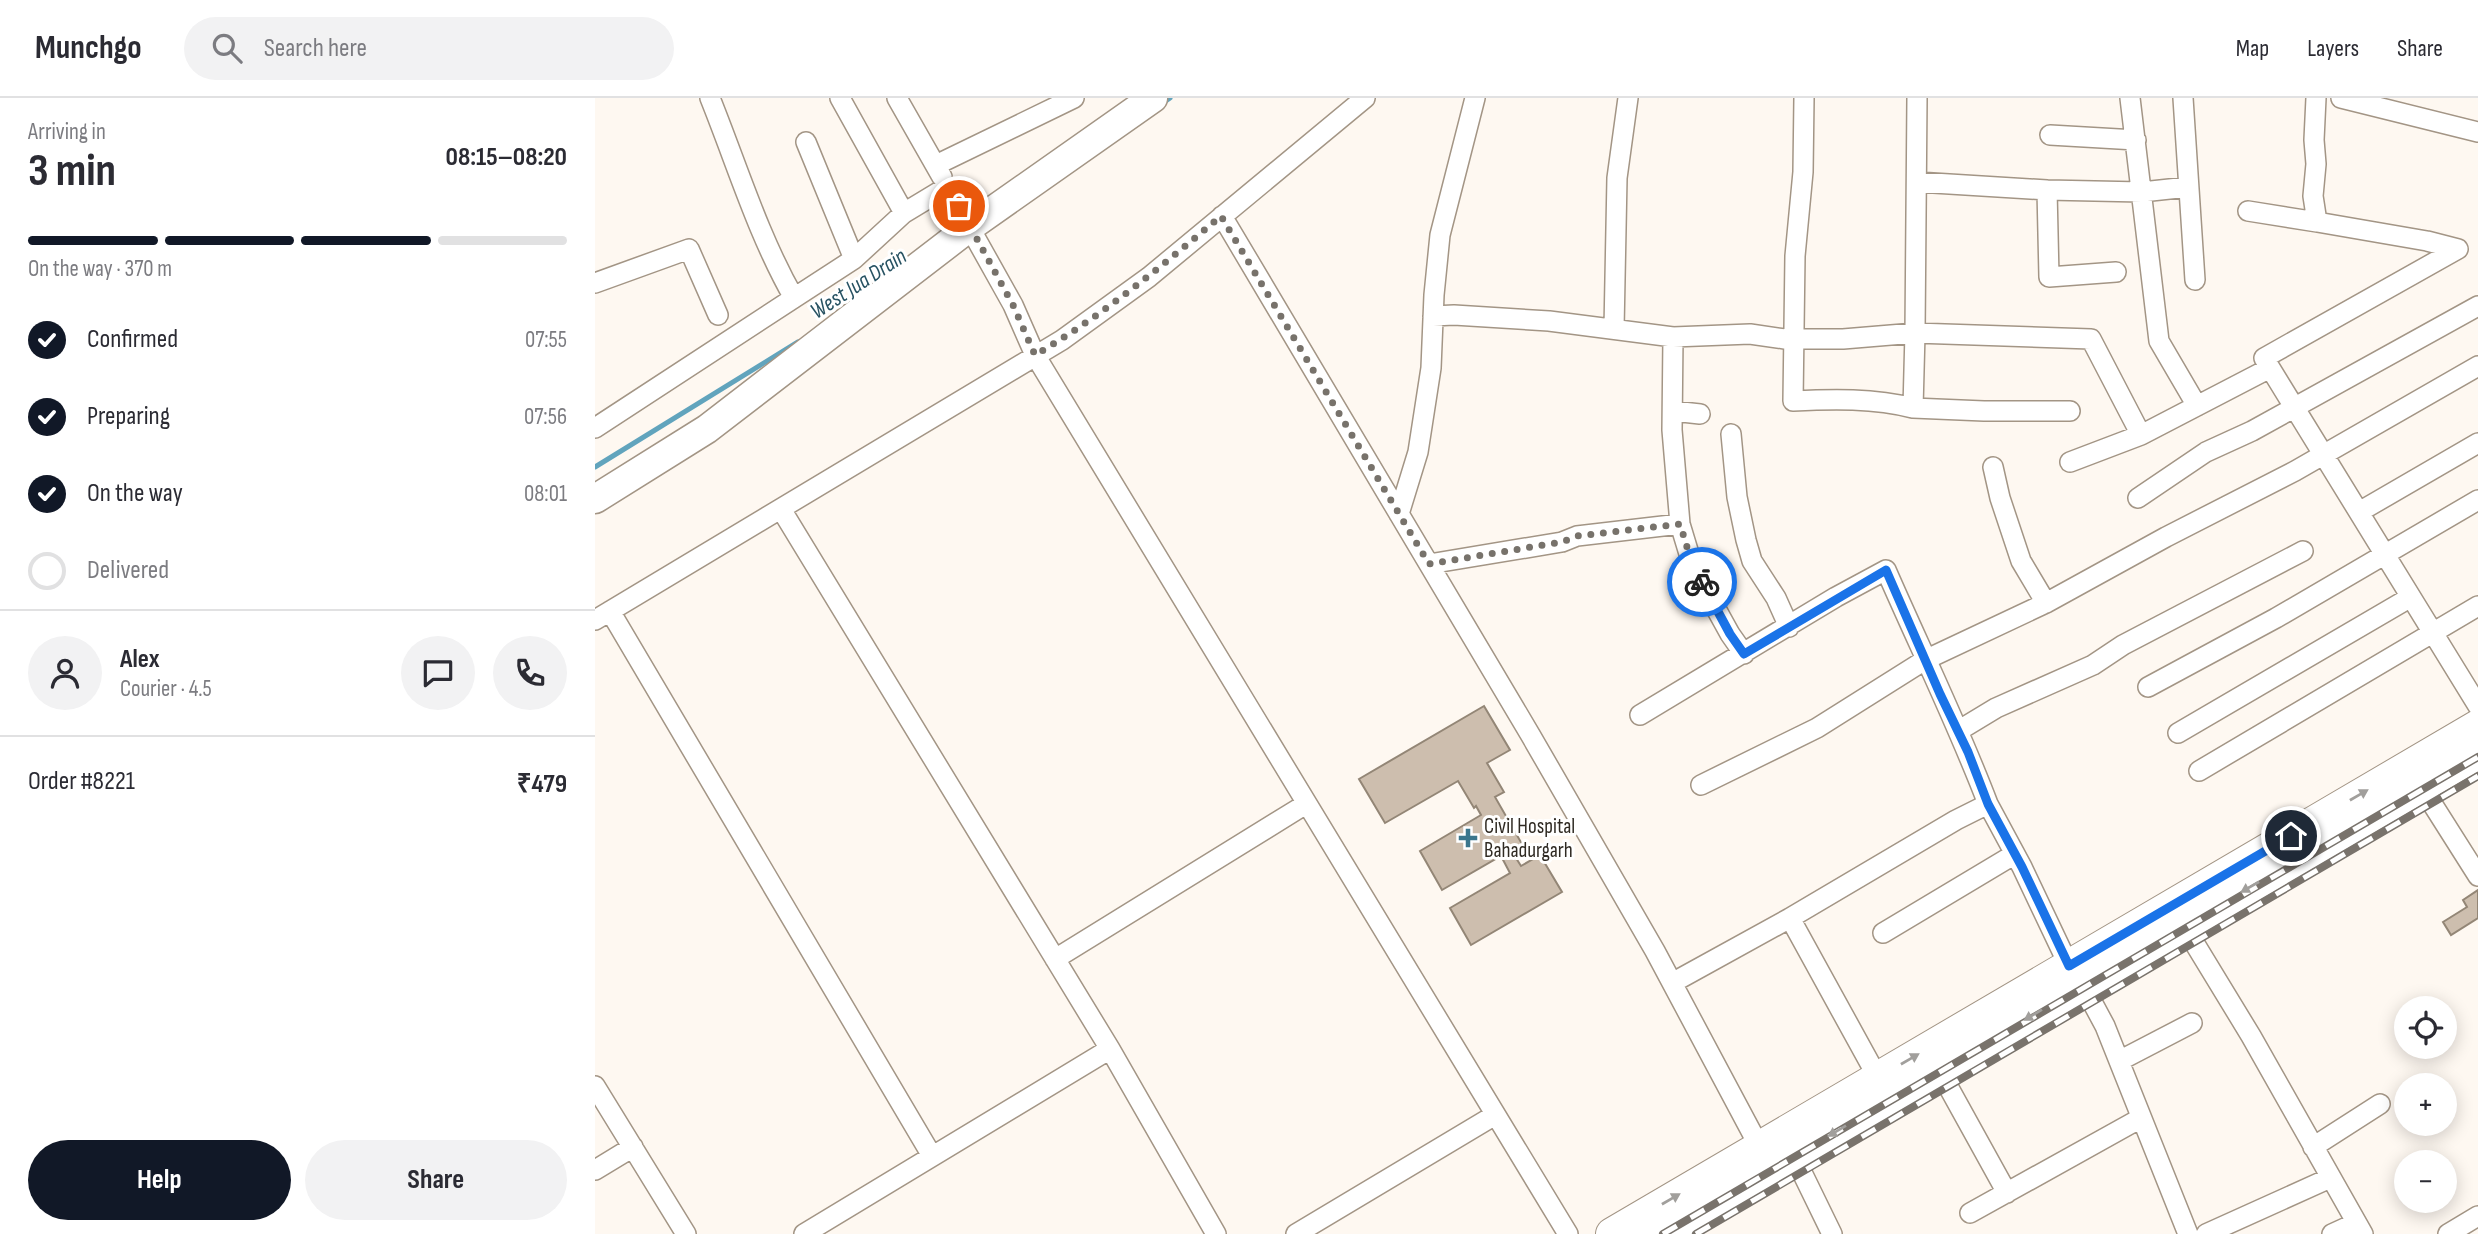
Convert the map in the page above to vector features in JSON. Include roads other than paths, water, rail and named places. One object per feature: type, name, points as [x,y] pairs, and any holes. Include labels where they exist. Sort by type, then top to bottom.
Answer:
[{"type":"main road","points":[[595,499],[707,429],[971,226],[1153,98]]},
{"type":"main road","points":[[1660,1234],[1940,1070],[2076,976],[2478,726]]},
{"type":"main road","points":[[1612,1234],[1878,1078],[2076,976],[2184,926],[2478,753]]},
{"type":"street","points":[[711,98],[756,219],[794,298]]},
{"type":"street","points":[[840,98],[904,213]]},
{"type":"street","points":[[897,98],[971,226],[1013,305],[1035,355],[1567,1234]]},
{"type":"street","points":[[936,166],[1075,98]]},
{"type":"street","points":[[933,1156],[603,616],[1062,340],[1149,277],[1365,98]]},
{"type":"street","points":[[1399,514],[1418,452],[1431,368],[1440,235],[1475,98]]},
{"type":"street","points":[[1614,329],[1617,178],[1628,98]]},
{"type":"street","points":[[1804,98],[1803,172],[1795,256],[1793,401],[1861,401],[1895,403],[1913,408],[1984,411],[2070,411]]},
{"type":"street","points":[[1913,408],[1917,98]]},
{"type":"street","points":[[2130,98],[2159,341],[2197,406]]},
{"type":"street","points":[[2183,98],[2195,280]]},
{"type":"street","points":[[2316,98],[2313,196],[2317,222]]},
{"type":"street","points":[[2341,98],[2478,132]]},
{"type":"street","points":[[2050,135],[2136,140]]},
{"type":"street","points":[[806,142],[854,259]]},
{"type":"street","points":[[1917,182],[2047,190],[2142,192],[2188,187]]},
{"type":"street","points":[[598,419],[854,259],[904,213],[947,187]]},
{"type":"street","points":[[2047,190],[2049,277],[2116,272]]},
{"type":"street","points":[[2248,211],[2427,241],[2458,249],[2264,358],[2478,706]]},
{"type":"street","points":[[1221,216],[1531,736],[1672,983],[1760,1148]]},
{"type":"street","points":[[595,283],[689,249],[718,315]]},
{"type":"street","points":[[2138,498],[2206,452],[2252,431],[2478,306]]},
{"type":"street","points":[[1433,316],[1511,318],[1673,337],[1750,334],[1793,339],[1843,339],[1915,333],[2091,339],[2141,435]]},
{"type":"street","points":[[1673,337],[1673,411],[1680,524],[1693,567],[1744,654]]},
{"type":"street","points":[[1701,785],[1817,727],[1925,660],[2046,603],[2166,537],[2295,471],[2322,453],[2478,366]]},
{"type":"street","points":[[2070,462],[2141,435],[2270,368]]},
{"type":"street","points":[[1673,411],[1700,414]]},
{"type":"street","points":[[1731,434],[1737,497],[1745,540],[1752,561],[1776,598],[1789,626]]},
{"type":"street","points":[[2359,512],[2478,443]]},
{"type":"street","points":[[1993,467],[2000,498],[2021,561],[2046,603]]},
{"type":"street","points":[[2148,687],[2276,618],[2478,500]]},
{"type":"street","points":[[781,509],[1110,1049],[1216,1234]]},
{"type":"street","points":[[1429,564],[1562,542],[1577,536],[1680,524]]},
{"type":"street","points":[[1958,731],[1996,708],[2093,665],[2123,645],[2303,551]]},
{"type":"street","points":[[1640,715],[1886,570],[1968,752],[1988,804],[2076,976],[2105,1026],[2188,1234]]},
{"type":"street","points":[[2178,733],[2411,597]]},
{"type":"street","points":[[2199,771],[2478,606]]},
{"type":"street","points":[[2421,786],[2478,876]]},
{"type":"street","points":[[1055,959],[1306,804]]},
{"type":"street","points":[[1672,983],[1988,804]]},
{"type":"street","points":[[1883,933],[2015,854]]},
{"type":"street","points":[[1790,918],[1878,1078]]},
{"type":"street","points":[[2184,926],[2263,1056],[2360,1228],[2332,1234]]},
{"type":"street","points":[[2119,1061],[2192,1023]]},
{"type":"street","points":[[804,1234],[1110,1049]]},
{"type":"street","points":[[1940,1070],[2007,1193]]},
{"type":"street","points":[[595,1086],[686,1234]]},
{"type":"street","points":[[2313,1147],[2380,1104]]},
{"type":"street","points":[[1296,1234],[1495,1115]]},
{"type":"street","points":[[1971,1213],[2141,1118]]},
{"type":"street","points":[[595,1170],[633,1147]]},
{"type":"street","points":[[1794,1156],[1832,1234]]},
{"type":"street","points":[[2206,1234],[2330,1178]]},
{"type":"street","points":[[2448,1234],[2478,1216]]},
{"type":"waterway","name":"West Jua Drain","points":[[1160,105],[1170,98]]},
{"type":"waterway","name":"West Jua Drain","points":[[595,467],[798,342]]},
{"type":"railway","points":[[1663,1234],[2478,757]]},
{"type":"railway","points":[[1696,1234],[2478,776]]},
{"type":"place","name":"Civil Hospital Bahadurgarh","points":[[1468,838]]}]
